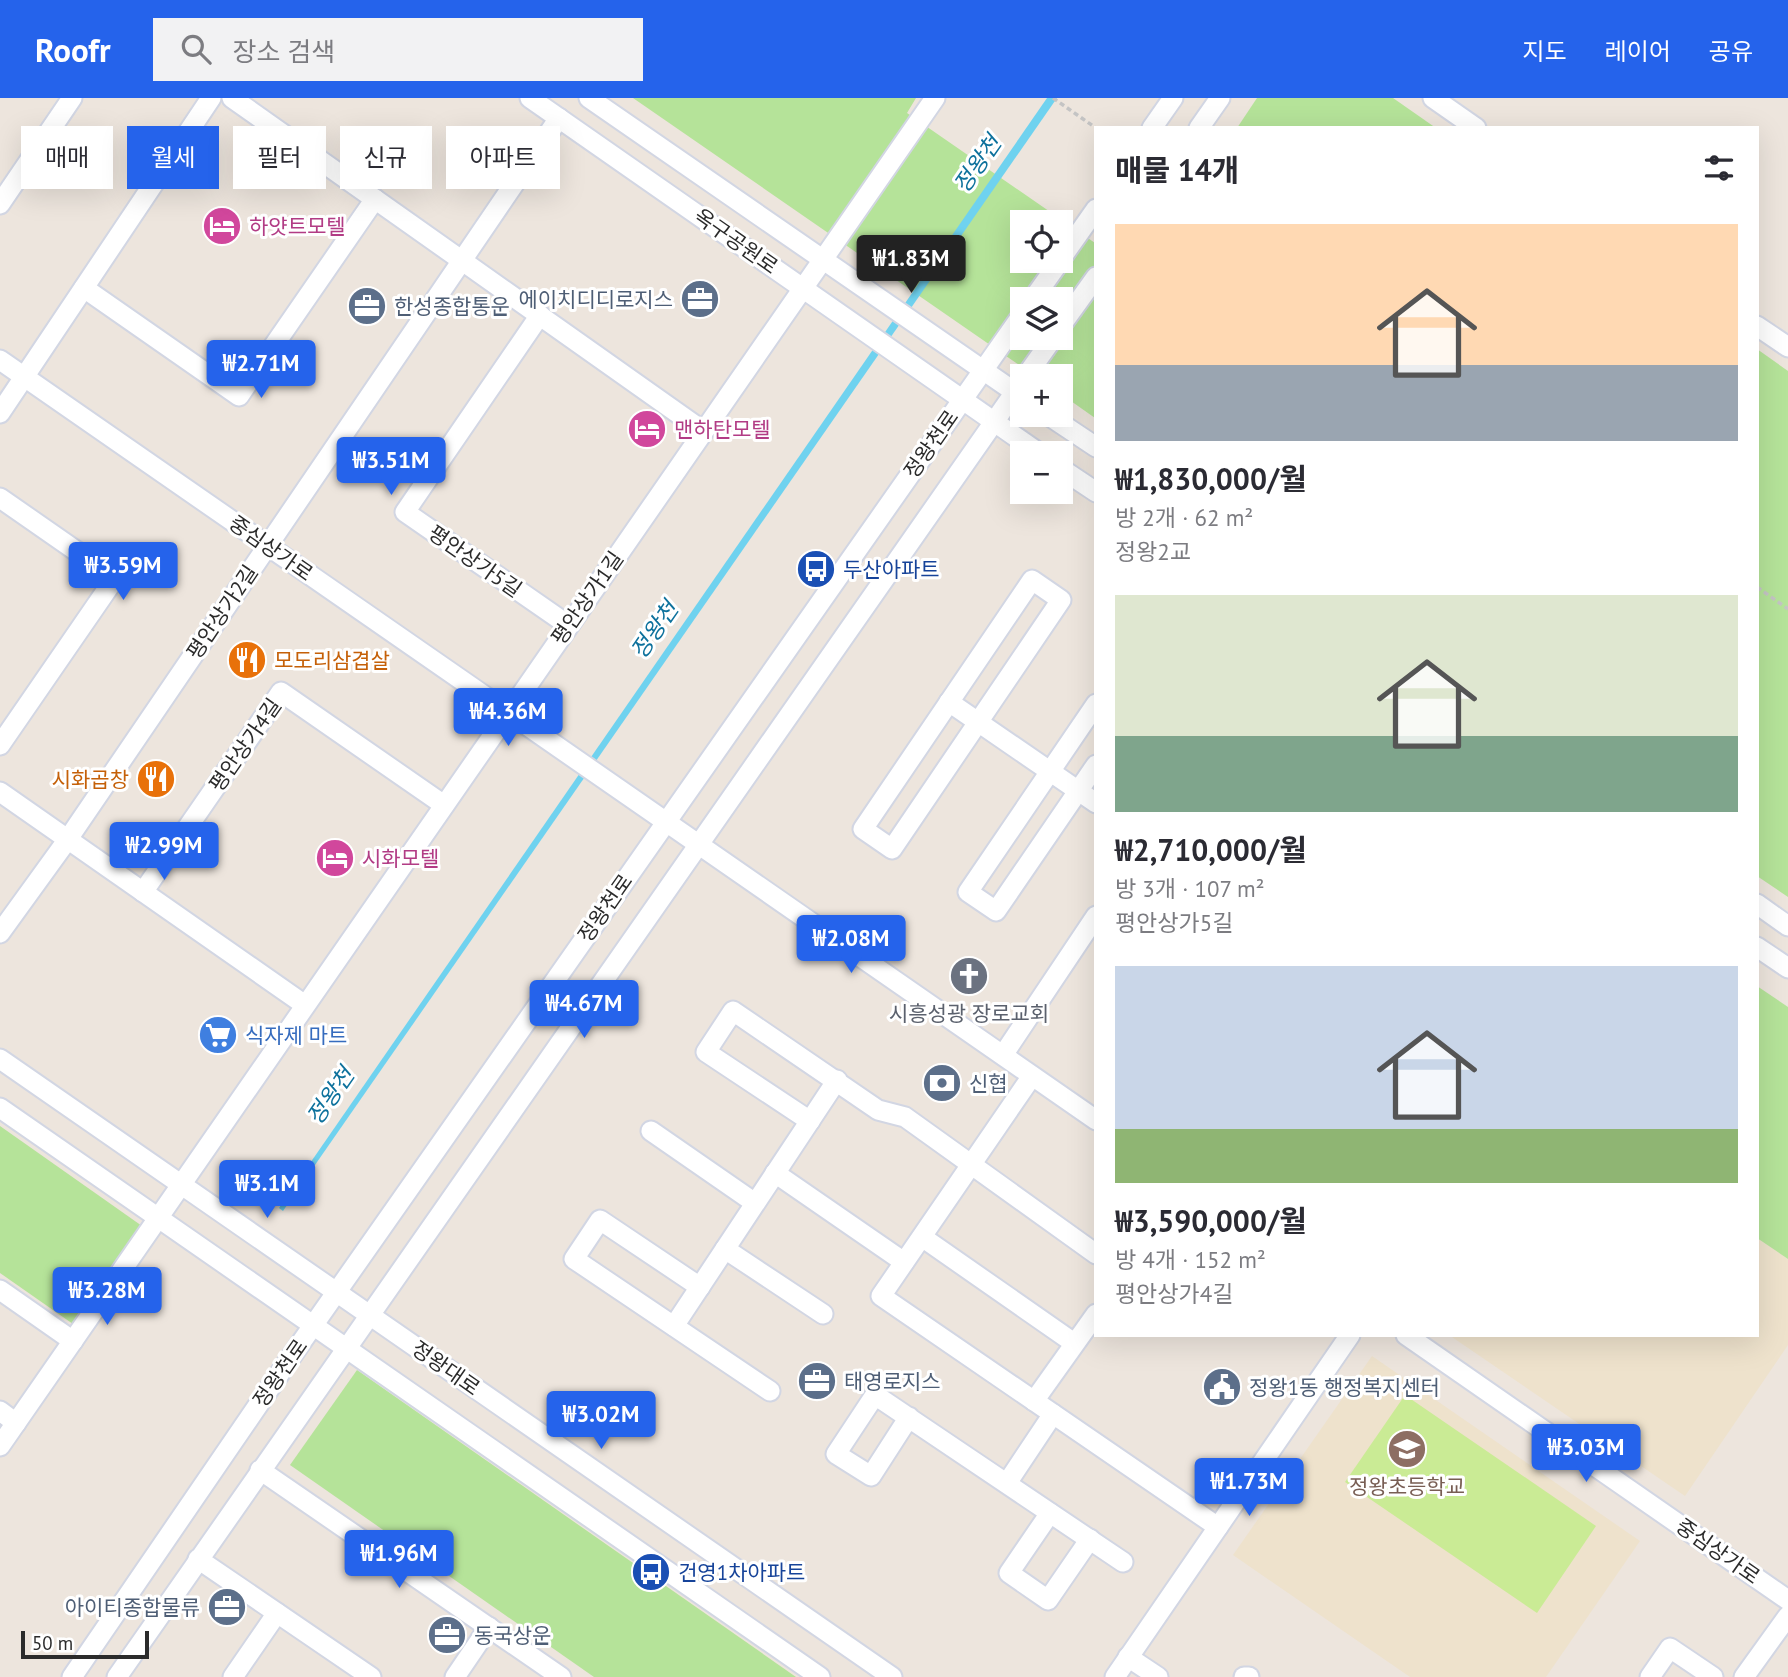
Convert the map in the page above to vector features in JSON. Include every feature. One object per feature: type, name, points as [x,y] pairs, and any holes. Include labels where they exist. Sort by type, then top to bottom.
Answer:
[{"type":"street","points":[[0,204],[72,98]]},
{"type":"street","points":[[0,413],[211,98]]},
{"type":"street","points":[[232,98],[703,430]]},
{"type":"street","name":"옥구공원로","points":[[530,98],[962,400]]},
{"type":"street","name":"옥구공원로","points":[[590,98],[984,370]]},
{"type":"street","name":"평안상가1길","points":[[0,1446],[8,1417],[73,1340],[935,98]]},
{"type":"street","points":[[1153,126],[1173,98]]},
{"type":"street","points":[[1200,126],[1220,98]]},
{"type":"street","points":[[1433,98],[1473,126]]},
{"type":"street","name":"평안상가2길","points":[[1,932],[68,839],[559,118]]},
{"type":"street","points":[[84,288],[239,396],[375,199]]},
{"type":"street","points":[[1073,242],[1094,212]]},
{"type":"street","points":[[1073,309],[1094,280]]},
{"type":"street","name":"평안상가5길","points":[[540,315],[405,512],[568,625]]},
{"type":"street","points":[[1759,327],[1788,347]]},
{"type":"street","name":"정왕천로","points":[[72,1677],[336,1292],[1010,332]]},
{"type":"street","name":"중심상가로","points":[[0,360],[665,822]]},
{"type":"street","points":[[984,370],[1010,382]]},
{"type":"street","points":[[962,400],[1022,441]]},
{"type":"street","name":"정왕천로","points":[[117,1677],[697,843],[1010,401]]},
{"type":"street","points":[[1066,427],[1094,446]]},
{"type":"street","points":[[1073,477],[1094,491]]},
{"type":"street","points":[[0,498],[115,578],[0,745]]},
{"type":"street","points":[[1032,580],[1061,600],[892,849],[863,830],[949,702],[1032,580]]},
{"type":"street","name":"평안상가4길","points":[[143,892],[281,692],[444,805]]},
{"type":"street","points":[[949,702],[1094,802]]},
{"type":"street","points":[[1094,707],[968,892],[996,911],[1094,768]]},
{"type":"street","points":[[0,792],[305,1005]]},
{"type":"street","points":[[665,822],[1094,1119]]},
{"type":"street","points":[[1759,905],[1788,926]]},
{"type":"street","points":[[1003,1055],[1094,919]]},
{"type":"street","points":[[1759,948],[1788,968]]},
{"type":"street","points":[[810,1121],[706,1052],[733,1011],[878,1110],[905,1116],[1094,1253]]},
{"type":"street","name":"정왕대로","points":[[0,1059],[892,1677]]},
{"type":"street","points":[[1032,1076],[881,1296],[1218,1527]]},
{"type":"street","points":[[674,1326],[837,1080]]},
{"type":"street","name":"정왕대로","points":[[0,1108],[820,1677]]},
{"type":"street","points":[[651,1131],[755,1203]]},
{"type":"street","points":[[775,1173],[904,1262]]},
{"type":"street","points":[[700,1287],[600,1220],[574,1259],[770,1391]]},
{"type":"street","points":[[922,1237],[1074,1343]]},
{"type":"street","points":[[725,1249],[823,1314]]},
{"type":"street","points":[[0,1290],[73,1340]]},
{"type":"street","points":[[1034,1401],[1094,1317]]},
{"type":"street","points":[[1115,1677],[1349,1337]]},
{"type":"street","name":"중심상가로","points":[[1409,1337],[1788,1600]]},
{"type":"street","points":[[1007,1483],[1053,1414]]},
{"type":"street","points":[[909,1417],[1123,1562]]},
{"type":"street","points":[[260,1469],[561,1677]]},
{"type":"street","points":[[1051,1513],[1009,1573],[1048,1600],[1090,1539]]},
{"type":"street","points":[[198,1559],[358,1673]]},
{"type":"street","points":[[233,1677],[277,1613]]},
{"type":"street","points":[[1744,1677],[1788,1616]]},
{"type":"street","points":[[455,1677],[489,1627]]},
{"type":"street","points":[[1650,1677],[1670,1648],[1713,1677]]},
{"type":"street","points":[[1128,1657],[1158,1677]]},
{"type":"path","points":[[1052,98],[1094,127]]},
{"type":"path","points":[[1759,588],[1788,609]]},
{"type":"shaded area","points":[[1759,1239],[1788,1259],[1788,1345],[1685,1496],[1452,1337],[1759,1337]]},
{"type":"shaded area","name":"정왕초등학교","points":[[1372,1356],[1640,1541],[1546,1677],[1410,1677],[1233,1555]]},
{"type":"green space","points":[[633,98],[916,98],[907,113],[1047,210],[1010,210],[1010,273],[1073,273],[1073,228],[1094,242],[1094,417],[1073,402],[1073,364],[1018,364]]},
{"type":"green space","points":[[1257,98],[1393,98],[1433,126],[1238,126]]},
{"type":"green space","points":[[1759,350],[1788,371],[1788,897],[1759,877]]},
{"type":"green space","points":[[1759,987],[1788,1007],[1788,1259],[1759,1239]]},
{"type":"green space","points":[[0,1126],[142,1226],[73,1324],[0,1273]]},
{"type":"green space","points":[[357,1370],[796,1677],[594,1677],[290,1465]]},
{"type":"green space","points":[[1405,1395],[1596,1526],[1537,1613],[1345,1482]]},
{"type":"water","points":[[1047,98],[1057,98],[283,1211],[279,1208]]},
{"type":"place","name":"하얏트모텔","points":[[222,226]]},
{"type":"place","name":"에이치디디로지스","points":[[700,299]]},
{"type":"place","name":"한성종합통운","points":[[367,306]]},
{"type":"place","name":"맨하탄모텔","points":[[647,429]]},
{"type":"place","name":"두산아파트","points":[[816,569]]},
{"type":"place","name":"모도리삼겹살","points":[[247,660]]},
{"type":"place","name":"시화곱창","points":[[156,779]]},
{"type":"place","name":"시화모텔","points":[[335,858]]},
{"type":"place","name":"시흥성광 장로교회","points":[[969,976]]},
{"type":"place","name":"식자제 마트","points":[[218,1035]]},
{"type":"place","name":"신협","points":[[942,1083]]},
{"type":"place","name":"태영로지스","points":[[817,1381]]},
{"type":"place","name":"정왕1동 행정복지센터","points":[[1222,1387]]},
{"type":"place","name":"정왕초등학교","points":[[1407,1449]]},
{"type":"place","name":"건영1차아파트","points":[[651,1572]]},
{"type":"place","name":"아이티종합물류","points":[[227,1607]]},
{"type":"place","name":"동국상운","points":[[447,1635]]},
{"type":"water label","name":"정왕천","points":[[977,164]]},
{"type":"water label","name":"정왕천","points":[[654,630]]},
{"type":"water label","name":"정왕천","points":[[330,1096]]}]
